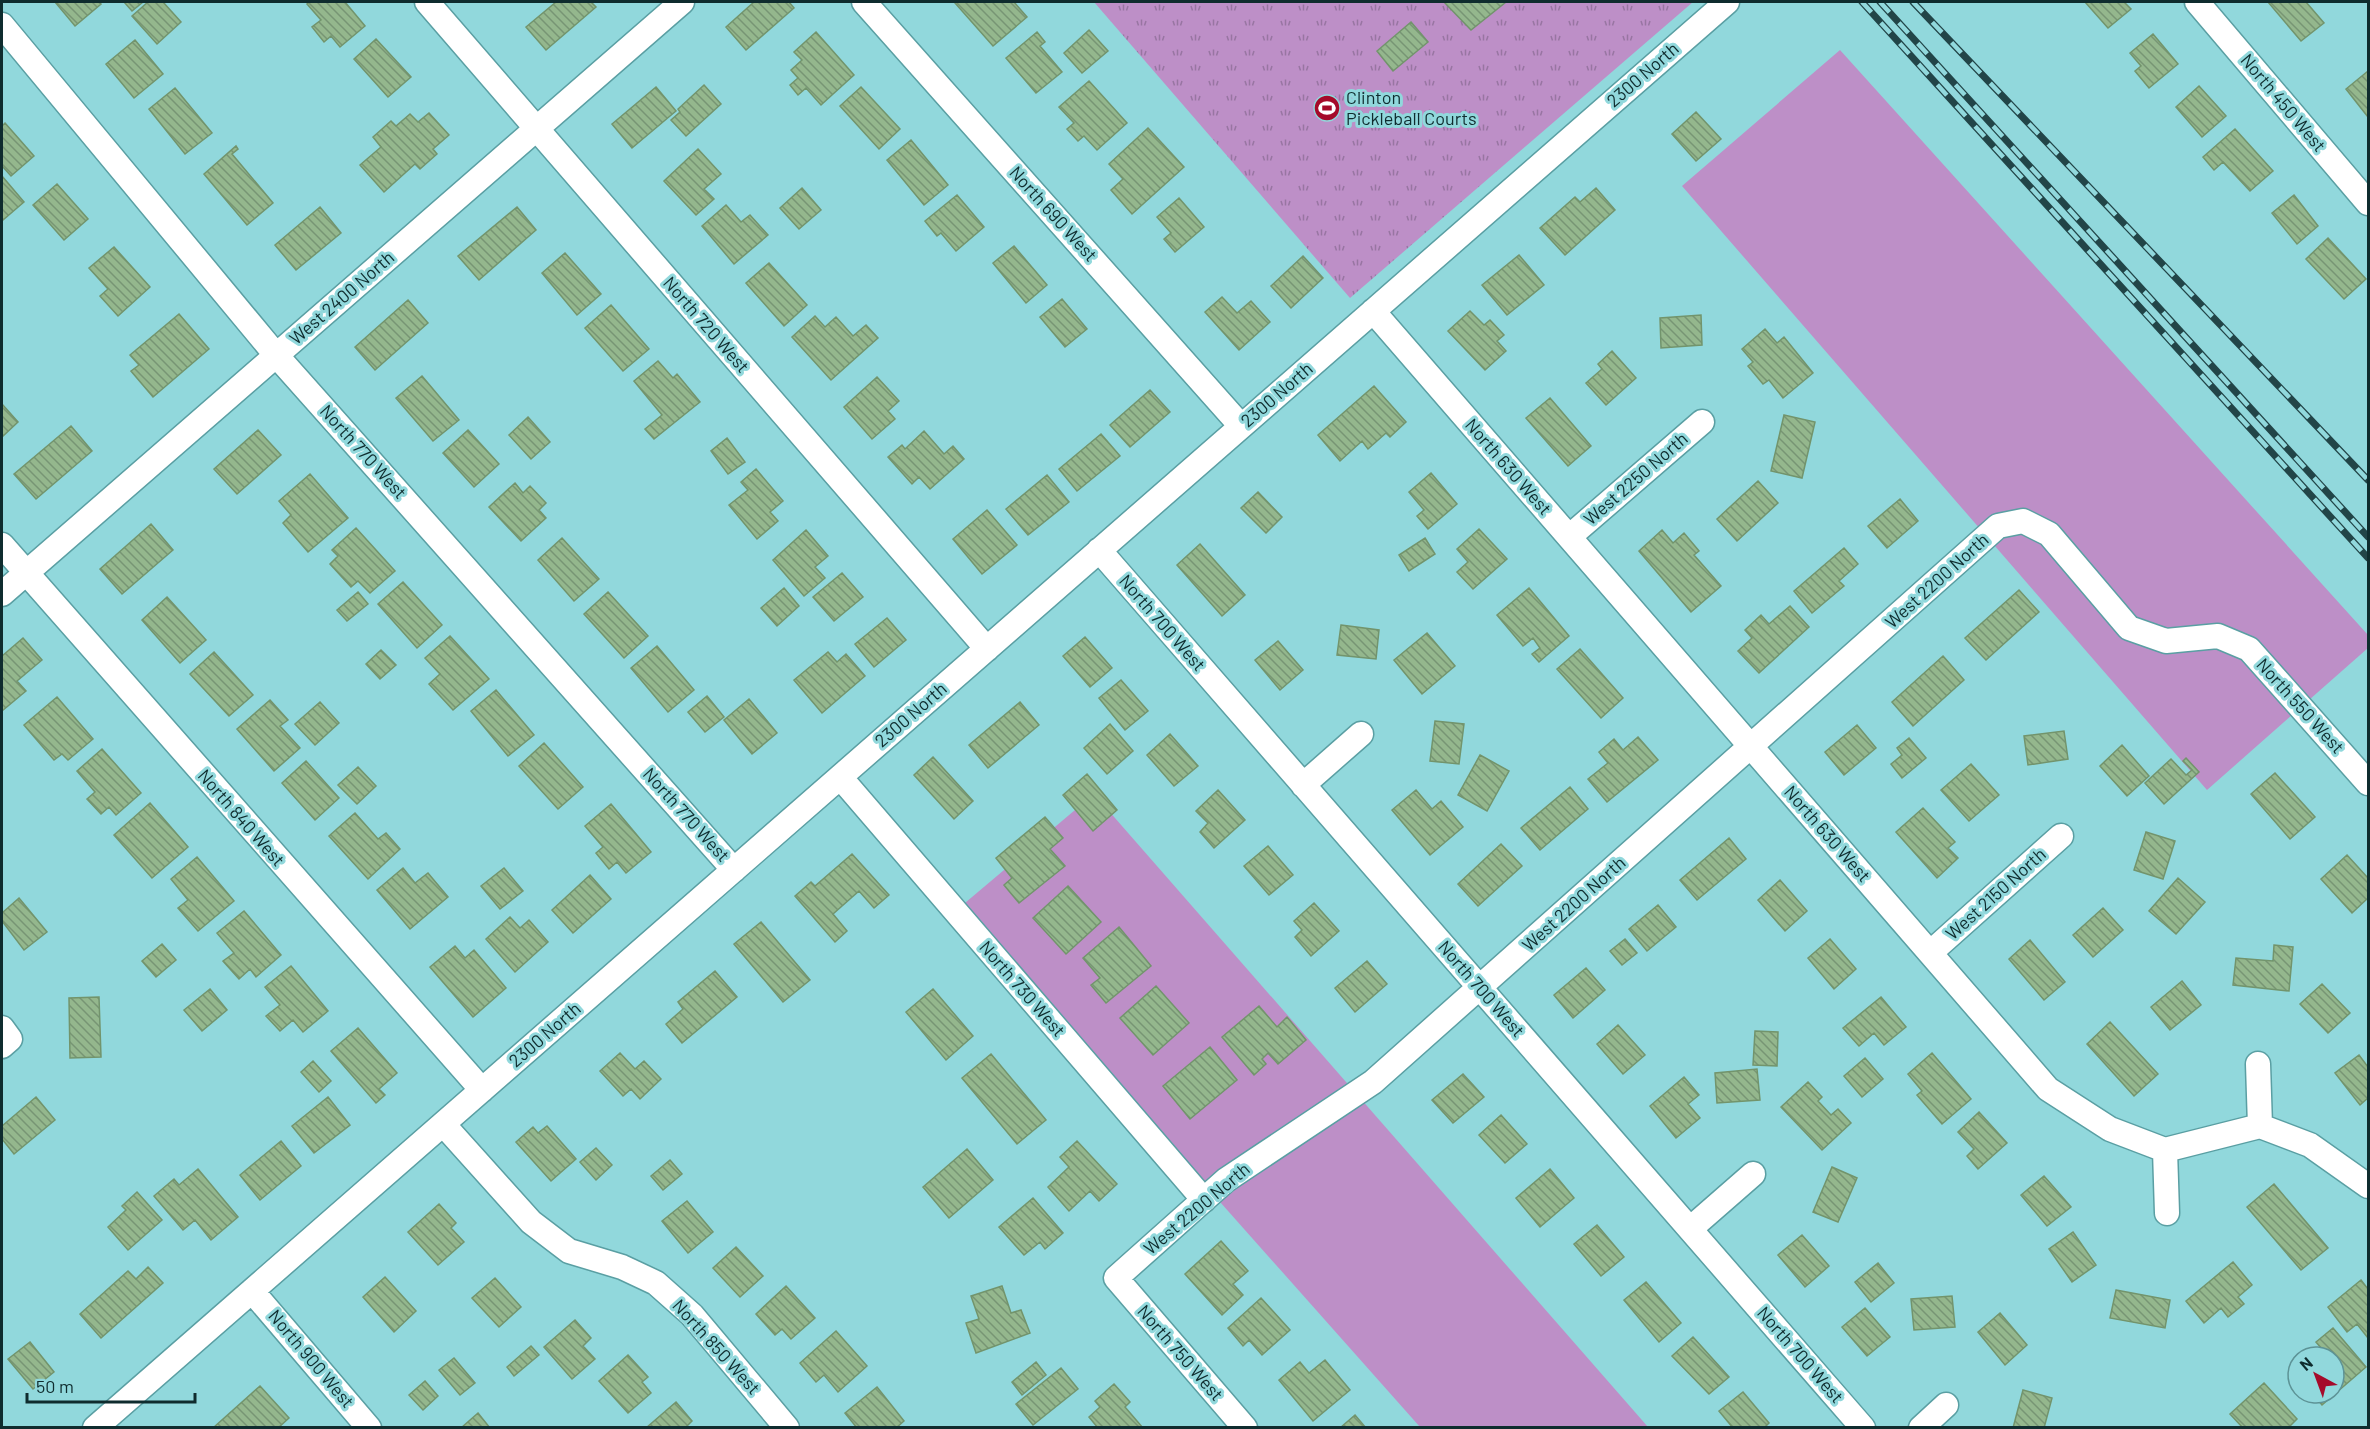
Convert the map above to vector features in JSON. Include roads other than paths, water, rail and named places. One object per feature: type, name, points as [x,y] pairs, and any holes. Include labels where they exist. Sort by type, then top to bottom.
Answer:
[{"type":"street","name":"North 720 West","points":[[427,2],[987,649]]},
{"type":"street","name":"West 2400 North","points":[[2,594],[682,2]]},
{"type":"street","name":"North 690 West","points":[[864,2],[1241,426]]},
{"type":"street","name":"2300 North","points":[[95,1428],[1727,2]]},
{"type":"street","name":"North 450 West","points":[[2197,2],[2367,200]]},
{"type":"street","name":"North 770 West","points":[[2,26],[276,355],[734,870]]},
{"type":"street","name":"North 630 West","points":[[1373,311],[2048,1089],[2110,1129],[2165,1150]]},
{"type":"street","name":"West 2250 North","points":[[1569,537],[1702,422]]},
{"type":"street","name":"West 2200 North","points":[[1116,1278],[1226,1180],[1373,1082],[1998,526],[2024,521]]},
{"type":"street","name":"North 550 West","points":[[2024,521],[2049,534],[2129,628],[2166,641],[2218,636],[2249,649],[2368,783]]},
{"type":"street","name":"North 840 West","points":[[2,545],[482,1090]]},
{"type":"street","name":"North 700 West","points":[[1099,550],[1863,1428]]},
{"type":"street","points":[[1304,785],[1361,734]]},
{"type":"street","name":"North 730 West","points":[[840,777],[1204,1200]]},
{"type":"street","name":"West 2150 North","points":[[1930,953],[2061,836]]},
{"type":"street","points":[[2258,1064],[2260,1126]]},
{"type":"street","name":"North 850 West","points":[[443,1124],[531,1222],[570,1251],[622,1267],[656,1283],[692,1315],[787,1428]]},
{"type":"street","points":[[2167,1213],[2165,1150],[2260,1126],[2310,1145],[2368,1186]]},
{"type":"street","points":[[1690,1229],[1753,1174]]},
{"type":"street","name":"North 750 West","points":[[1116,1278],[1245,1428]]},
{"type":"street","name":"North 900 West","points":[[252,1291],[369,1428]]},
{"type":"street","points":[[1921,1428],[1946,1405]]},
{"type":"railway","points":[[1862,2],[2368,558]]},
{"type":"railway","points":[[1880,2],[2368,537]]},
{"type":"railway","points":[[1913,2],[2368,480]]},
{"type":"place","name":"Clinton Pickleball Courts","points":[[1327,108]]}]
